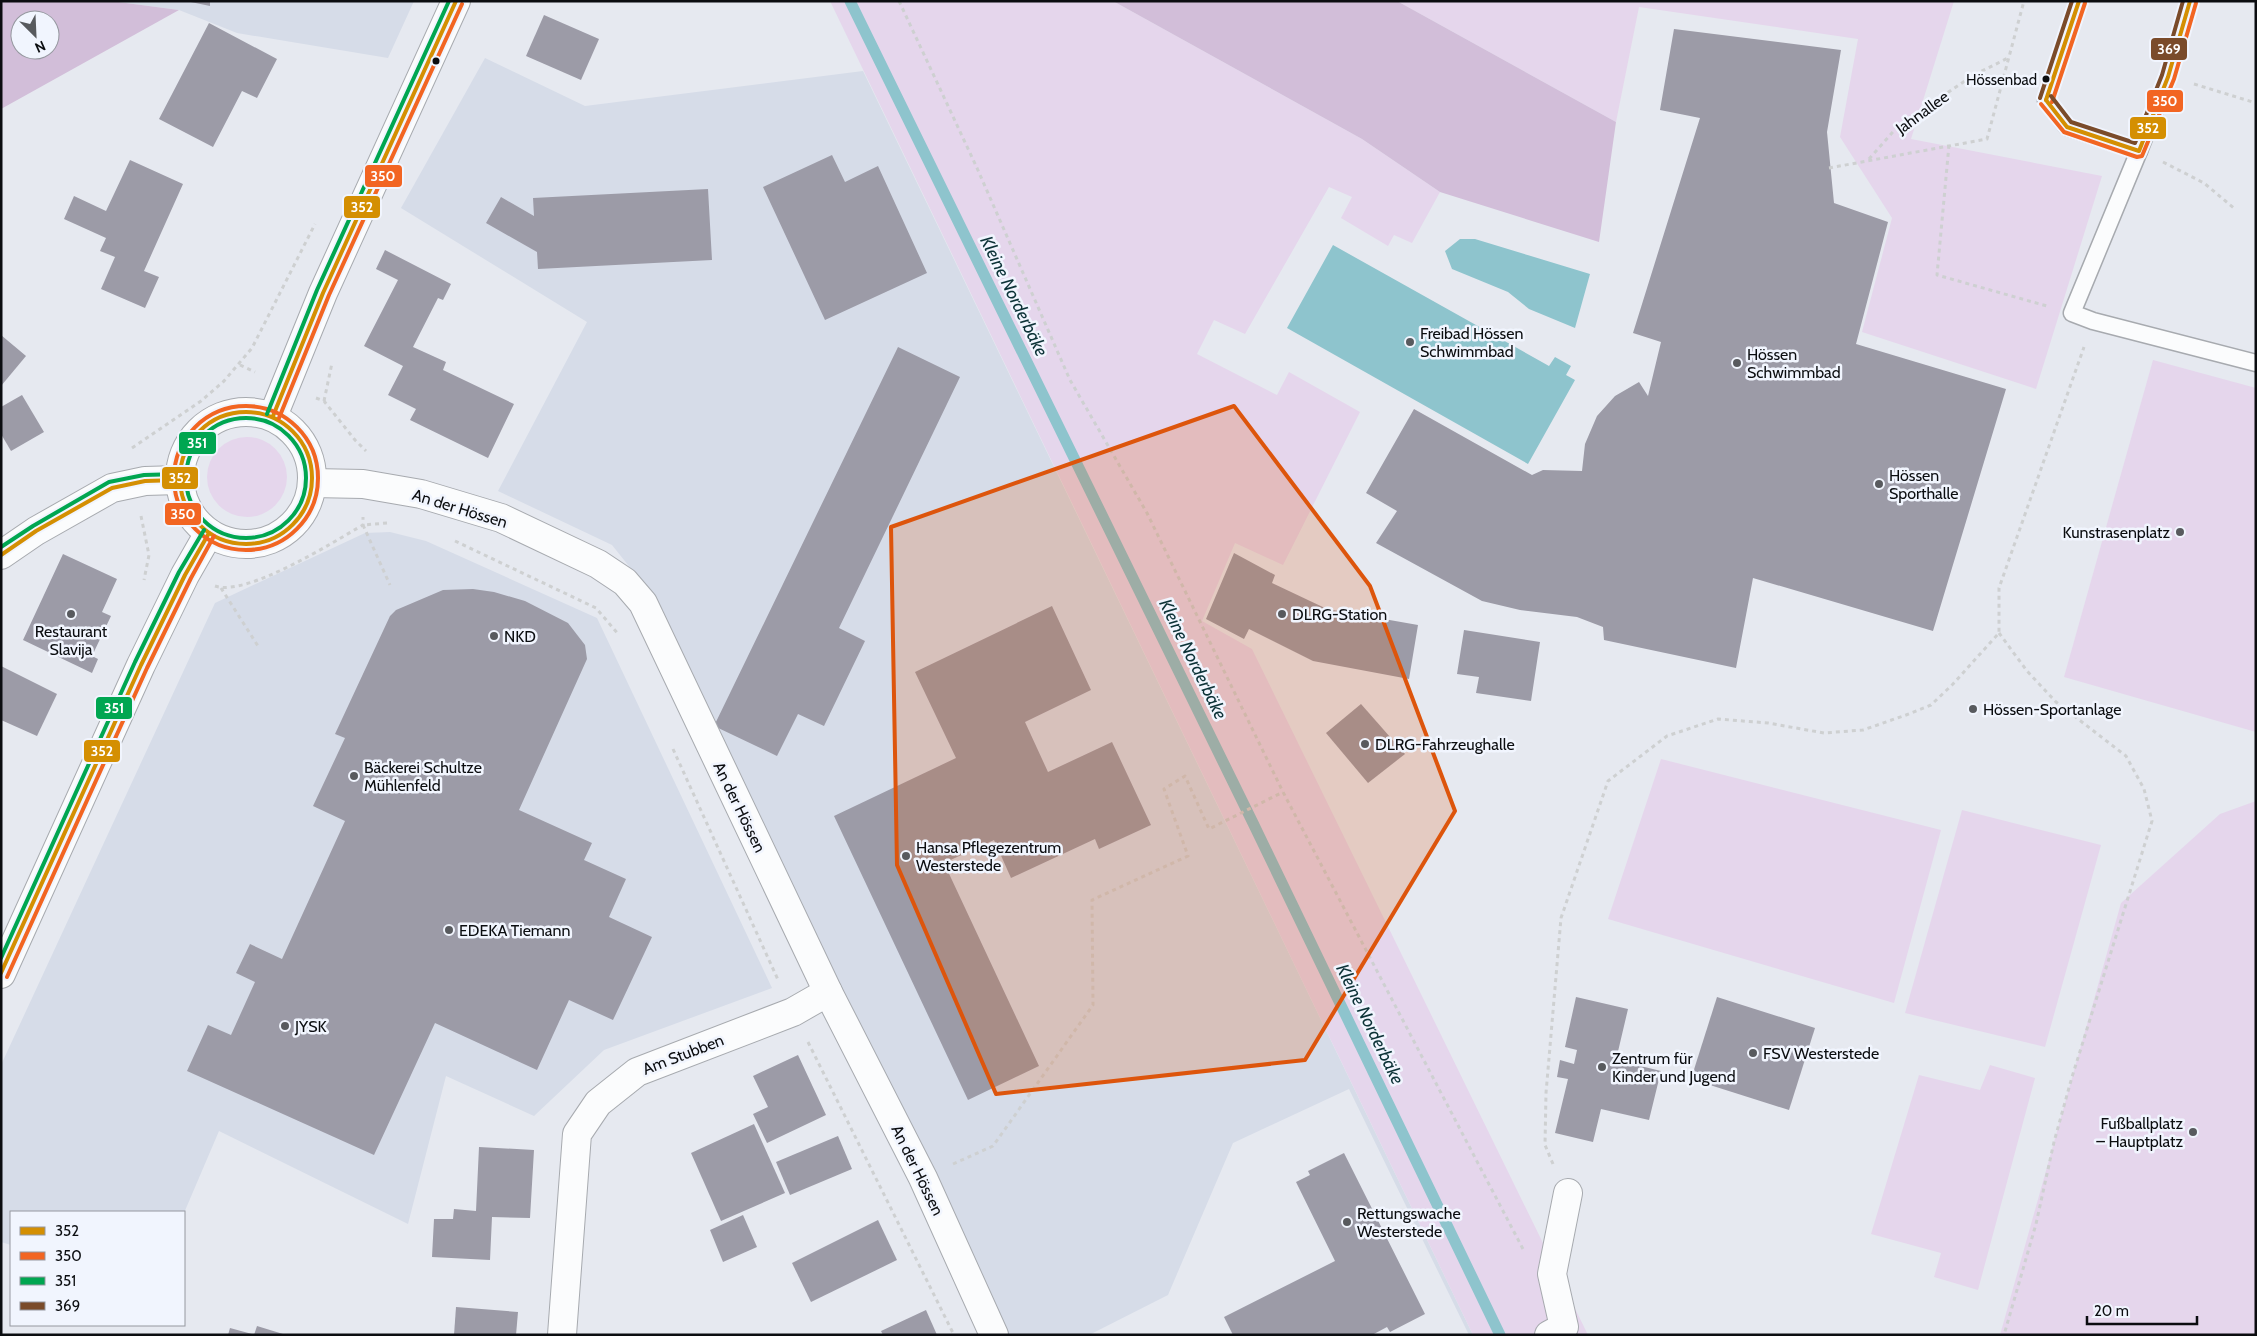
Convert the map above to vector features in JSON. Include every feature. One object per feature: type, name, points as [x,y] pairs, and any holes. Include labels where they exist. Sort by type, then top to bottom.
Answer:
[{"type":"street","points":[[273,416],[323,293],[456,1]]},
{"type":"street","points":[[254,411],[273,416],[298,437],[307,451],[311,466],[312,483],[308,500],[301,515],[289,528],[275,537],[259,543],[242,544],[225,541],[209,533],[197,523],[188,510],[182,496],[179,480],[181,461],[189,443],[201,428],[217,418],[235,412],[254,411]]},
{"type":"street","points":[[1,555],[36,531],[112,488],[145,481],[179,480]]},
{"type":"street","name":"An der Hössen","points":[[312,483],[363,484],[422,494],[501,518],[598,564],[625,582],[643,603],[828,992],[923,1178],[994,1335]]},
{"type":"street","points":[[1,974],[141,665],[185,575],[209,533]]},
{"type":"street","name":"Am Stubben","points":[[562,1335],[577,1134],[598,1102],[637,1072],[793,1012],[828,992]]},
{"type":"street","points":[[1549,1335],[1564,1327],[1552,1274],[1568,1193]]},
{"type":"lane","points":[[2079,1],[2046,100],[2067,127],[2139,150]]},
{"type":"lane","points":[[2190,1],[2168,77],[2072,313],[2093,321],[2256,362]]},
{"type":"path","points":[[899,1],[977,168],[1070,380],[1147,513],[1282,792],[1527,1257]]},
{"type":"path","points":[[1829,168],[1987,139],[2024,1]]},
{"type":"path","name":"Jahnallee","points":[[1868,160],[1899,125],[1974,74],[2009,58]]},
{"type":"path","points":[[2168,77],[2256,103]]},
{"type":"path","points":[[1949,145],[1937,275],[2072,313]]},
{"type":"path","points":[[2139,150],[2204,183],[2235,209]]},
{"type":"path","points":[[144,440],[201,401],[240,365],[252,348],[320,216]]},
{"type":"path","points":[[2004,1335],[2036,1224],[2054,1142],[2072,1076],[2152,821],[2144,789],[2126,756],[2056,702],[2027,672],[1999,633],[1999,588],[2093,321]]},
{"type":"path","points":[[145,481],[141,518],[149,555]]},
{"type":"path","points":[[390,585],[363,525],[393,523]]},
{"type":"path","points":[[452,540],[471,547],[596,608],[623,642]]},
{"type":"path","points":[[222,588],[258,646]]},
{"type":"path","points":[[1568,1193],[1544,1145],[1546,1093],[1562,918],[1608,781],[1667,736],[1718,720],[1768,723],[1824,733],[1862,730],[1906,715],[1930,705],[1953,684],[1999,633]]},
{"type":"path","points":[[671,744],[793,1012],[954,1335]]},
{"type":"path","points":[[923,1178],[992,1146],[1093,1005],[1092,900],[1188,856],[1164,789],[1185,776],[1209,829],[1282,792]]},
{"type":"highlighted area","points":[[1234,406],[1370,586],[1455,811],[1305,1060],[996,1094],[897,865],[891,527]]},
{"type":"shaded area","points":[[1,1],[111,1],[179,10],[1,109]]},
{"type":"shaded area","points":[[111,1],[414,1],[388,58],[237,33],[179,10]]},
{"type":"shaded area","points":[[830,1],[1113,1],[1362,139],[1440,192],[1412,243],[1394,235],[1388,246],[1341,218],[1352,197],[1329,187],[1245,334],[1214,320],[1197,354],[1277,395],[1289,372],[1360,412],[1283,565],[1235,543],[1202,621],[1252,649],[1588,1335],[1473,1335]]},
{"type":"shaded area","points":[[1113,1],[1397,1],[1616,122],[1599,242],[1440,192],[1362,139]]},
{"type":"shaded area","points":[[1397,1],[1954,1],[1911,139],[2102,176],[2036,389],[1862,332],[1892,218],[1840,137],[1858,39],[1639,7],[1616,122]]},
{"type":"shaded area","points":[[485,58],[585,106],[863,71],[1473,1335],[1469,1335],[1349,1089],[1233,1143],[1168,1295],[1089,1335],[1004,1335],[652,595],[612,545],[498,491],[587,322],[401,208]]},
{"type":"shaded area","name":"Kunstrasenplatz","points":[[2153,360],[2256,388],[2256,732],[2064,677]]},
{"type":"shaded area","points":[[247,437],[262,440],[275,449],[284,462],[287,477],[284,492],[275,505],[262,514],[247,517],[232,514],[219,505],[210,492],[207,477],[210,462],[219,449],[232,440]]},
{"type":"shaded area","points":[[390,532],[426,541],[597,618],[772,988],[604,1050],[534,1116],[446,1076],[408,1224],[219,1131],[185,1211],[10,1211],[10,1245],[1,1242],[1,1065],[215,603],[365,533]]},
{"type":"shaded area","points":[[1661,759],[1941,830],[1894,1003],[1608,919]]},
{"type":"shaded area","points":[[2256,801],[2256,1335],[2000,1335],[2121,903],[2220,814]]},
{"type":"shaded area","points":[[1962,810],[2101,845],[2045,1047],[1905,1013]]},
{"type":"shaded area","points":[[1990,1065],[2035,1078],[1978,1290],[1934,1277],[1941,1253],[1871,1234],[1919,1075],[1980,1090]]},
{"type":"water","points":[[1460,239],[1475,239],[1590,274],[1575,328],[1529,309],[1508,292],[1452,269],[1445,251]]},
{"type":"water","name":"Freibad Hössen Schwimmbad","points":[[1333,245],[1549,366],[1555,357],[1571,366],[1566,375],[1575,380],[1528,464],[1287,328]]},
{"type":"building","points":[[186,1],[210,1],[210,6]]},
{"type":"building","points":[[544,15],[599,39],[581,80],[526,56]]},
{"type":"building","points":[[209,23],[277,59],[257,98],[242,91],[213,147],[159,119]]},
{"type":"building","name":"Hössen Schwimmbad","points":[[1674,29],[1841,50],[1827,132],[1834,203],[1888,222],[1856,344],[2006,389],[1933,631],[1753,578],[1736,668],[1604,640],[1603,627],[1577,617],[1520,610],[1482,601],[1376,543],[1397,511],[1366,493],[1414,409],[1532,475],[1543,470],[1582,471],[1585,444],[1597,416],[1615,396],[1639,382],[1648,396],[1661,342],[1633,333],[1700,118],[1660,110]]},
{"type":"building","points":[[832,155],[845,182],[878,166],[927,273],[825,320],[763,187]]},
{"type":"building","points":[[130,160],[183,184],[144,271],[159,277],[145,308],[101,289],[115,257],[100,251],[106,238],[64,219],[74,196],[106,211]]},
{"type":"building","points":[[708,189],[712,260],[538,269],[537,252],[486,223],[501,197],[534,216],[533,198]]},
{"type":"building","points":[[385,250],[451,284],[443,300],[438,298],[413,347],[446,362],[443,370],[514,404],[488,458],[410,420],[416,409],[388,395],[403,366],[364,346],[398,280],[376,269]]},
{"type":"building","points":[[1,335],[26,356],[1,386]]},
{"type":"building","points":[[898,347],[960,377],[839,628],[865,641],[824,726],[798,714],[777,756],[714,726]]},
{"type":"building","points":[[22,395],[44,432],[11,451],[1,434],[1,407]]},
{"type":"building","name":"DLRG-Station","points":[[1234,553],[1275,575],[1272,583],[1327,609],[1418,625],[1409,679],[1313,661],[1249,629],[1244,639],[1206,619]]},
{"type":"building","name":"Restaurant Slavija","points":[[63,554],[117,579],[102,612],[111,616],[92,656],[98,659],[92,673],[23,640]]},
{"type":"building","points":[[473,589],[494,592],[525,601],[568,623],[585,645],[587,659],[519,810],[592,843],[584,860],[626,879],[609,917],[652,937],[613,1020],[569,1000],[537,1070],[435,1023],[374,1155],[187,1071],[208,1025],[231,1035],[255,982],[236,973],[250,944],[282,959],[345,821],[313,806],[345,738],[335,734],[390,616],[396,610],[443,590]]},
{"type":"building","name":"Hansa Pflegezentrum Westerstede","points":[[1052,606],[1091,690],[1025,722],[1048,772],[1112,742],[1151,825],[1099,849],[1095,839],[1011,878],[994,840],[944,863],[1039,1066],[968,1100],[834,816],[956,758],[915,672]]},
{"type":"building","points":[[1464,630],[1540,642],[1531,701],[1476,693],[1479,677],[1457,674]]},
{"type":"building","points":[[1,666],[57,694],[37,736],[1,720]]},
{"type":"building","name":"DLRG-Fahrzeughalle","points":[[1361,704],[1405,754],[1368,783],[1326,733]]},
{"type":"building","name":"Zentrum für Kinder und Jugend","points":[[1576,997],[1628,1009],[1616,1060],[1661,1071],[1649,1120],[1601,1109],[1593,1142],[1555,1133],[1568,1079],[1557,1077],[1560,1060],[1574,1064],[1577,1050],[1565,1047]]},
{"type":"building","name":"FSV Westerstede","points":[[1717,997],[1815,1028],[1789,1110],[1691,1079]]},
{"type":"building","points":[[798,1055],[826,1115],[767,1143],[753,1114],[768,1107],[753,1076]]},
{"type":"building","points":[[754,1124],[785,1193],[721,1221],[691,1153]]},
{"type":"building","points":[[838,1136],[852,1169],[790,1195],[776,1162]]},
{"type":"building","points":[[479,1147],[534,1150],[530,1218],[492,1217],[490,1260],[432,1257],[434,1219],[453,1219],[454,1209],[476,1211]]},
{"type":"building","name":"Rettungswache Westerstede","points":[[1344,1153],[1425,1314],[1390,1332],[1387,1327],[1372,1335],[1233,1335],[1224,1317],[1335,1261],[1296,1182],[1310,1175],[1308,1171]]},
{"type":"building","points":[[743,1215],[757,1247],[723,1262],[710,1230]]},
{"type":"building","points":[[878,1220],[897,1260],[811,1302],[792,1263]]},
{"type":"building","points":[[456,1307],[518,1312],[516,1335],[454,1335]]},
{"type":"building","points":[[926,1310],[937,1335],[883,1335],[881,1331]]},
{"type":"building","points":[[257,1326],[283,1334],[283,1335],[254,1335]]},
{"type":"building","points":[[230,1328],[252,1334],[252,1335],[228,1335]]},
{"type":"waterway","name":"Kleine Norderbäke","points":[[850,1],[1253,823],[1500,1335]]},
{"type":"transit line","name":"351","points":[[267,414],[317,290],[449,1]]},
{"type":"transit line","name":"352","points":[[273,416],[323,293],[456,1]]},
{"type":"transit line","name":"369","points":[[2040,98],[2072,1]]},
{"type":"transit line","name":"352","points":[[2046,100],[2079,1]]},
{"type":"transit line","name":"369","points":[[2051,96],[2071,122],[2135,143],[2162,75],[2183,1]]},
{"type":"transit line","name":"352","points":[[2046,100],[2067,127],[2139,151],[2168,77],[2190,1]]},
{"type":"transit line","name":"350","points":[[2052,102],[2085,3]]},
{"type":"transit line","name":"350","points":[[2041,104],[2064,132],[2137,157],[2142,156],[2174,79],[2196,3]]},
{"type":"transit line","name":"350","points":[[279,418],[329,295],[462,4]]},
{"type":"transit line","name":"350","points":[[246,406],[274,411],[297,427],[313,450],[318,478],[313,506],[297,529],[274,545],[246,550],[218,545],[195,529],[179,506],[174,478],[179,450],[195,427],[218,411],[246,406]]},
{"type":"transit line","name":"352","points":[[246,412],[259,413],[271,417],[293,431],[307,453],[311,465],[312,478],[311,491],[307,503],[293,525],[271,539],[259,543],[246,544],[233,543],[221,539],[199,525],[185,503],[181,491],[180,478],[181,465],[185,453],[199,431],[221,417],[233,413],[246,412]]},
{"type":"transit line","name":"351","points":[[246,418],[258,419],[269,423],[279,428],[288,436],[296,445],[301,455],[305,466],[306,478],[305,490],[301,501],[296,511],[288,520],[279,528],[269,533],[258,537],[246,538],[234,537],[223,533],[213,528],[204,520],[196,511],[191,501],[187,490],[186,478],[187,466],[191,455],[196,445],[204,436],[213,428],[223,423],[234,419],[246,418]]},
{"type":"transit line","name":"351","points":[[1,547],[109,482],[144,475],[179,474]]},
{"type":"transit line","name":"352","points":[[1,555],[36,531],[112,488],[145,481],[179,480]]},
{"type":"transit line","name":"351","points":[[1,958],[135,662],[179,572],[204,530]]},
{"type":"transit line","name":"352","points":[[1,973],[141,665],[185,575],[209,533]]},
{"type":"transit line","name":"350","points":[[7,977],[147,668],[214,536]]},
{"type":"place","name":"Hössenbad","points":[[2046,79]]},
{"type":"place","name":"Freibad Hössen Schwimmbad","points":[[1410,342]]},
{"type":"place","name":"Hössen Schwimmbad","points":[[1737,363]]},
{"type":"place","name":"Hössen Sporthalle","points":[[1879,484]]},
{"type":"place","name":"Kunstrasenplatz","points":[[2180,532]]},
{"type":"place","name":"Restaurant Slavija","points":[[71,614]]},
{"type":"place","name":"DLRG-Station","points":[[1282,614]]},
{"type":"place","name":"NKD","points":[[494,636]]},
{"type":"place","name":"Hössen-Sportanlage","points":[[1973,709]]},
{"type":"place","name":"DLRG-Fahrzeughalle","points":[[1365,744]]},
{"type":"place","name":"Bäckerei Schultze Mühlenfeld","points":[[354,776]]},
{"type":"place","name":"Hansa Pflegezentrum Westerstede","points":[[906,856]]},
{"type":"place","name":"EDEKA Tiemann","points":[[449,930]]},
{"type":"place","name":"JYSK","points":[[285,1026]]},
{"type":"place","name":"FSV Westerstede","points":[[1753,1053]]},
{"type":"place","name":"Zentrum für Kinder und Jugend","points":[[1602,1067]]},
{"type":"place","name":"Fußballplatz – Hauptplatz","points":[[2193,1132]]},
{"type":"place","name":"Rettungswache Westerstede","points":[[1347,1222]]}]
